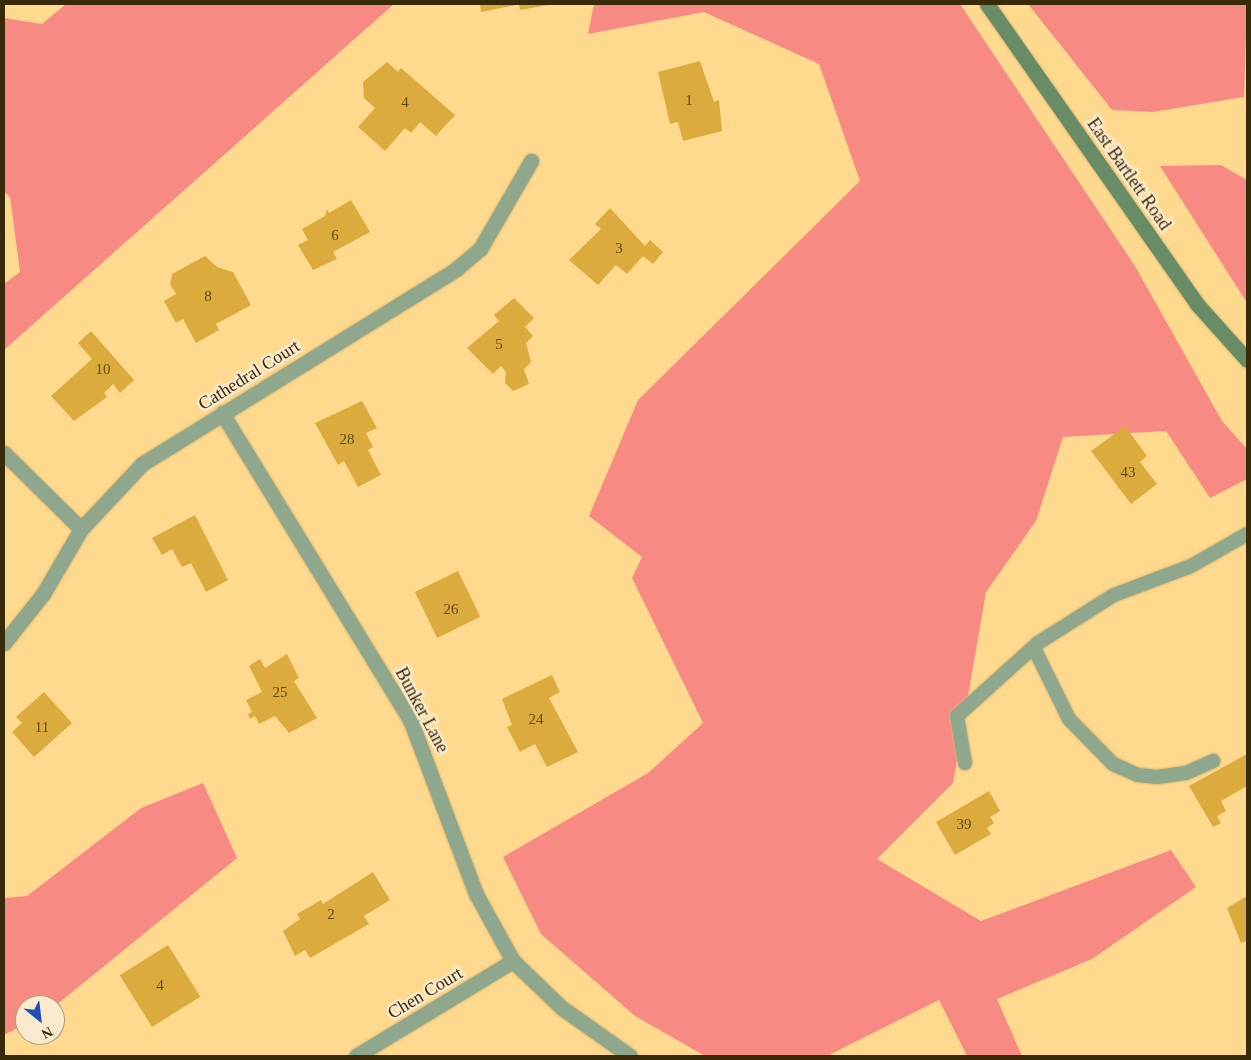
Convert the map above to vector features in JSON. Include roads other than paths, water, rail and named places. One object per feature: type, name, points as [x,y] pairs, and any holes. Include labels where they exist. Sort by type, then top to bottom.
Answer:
[{"type":"street","name":"East Bartlett Road","points":[[987,4],[1197,304],[1247,360]]},
{"type":"street","name":"Cathedral Court","points":[[4,643],[43,594],[81,530],[142,464],[456,269],[480,249],[531,161]]},
{"type":"street","name":"Bunker Lane","points":[[222,413],[411,722],[476,894],[513,961],[562,1008],[630,1056]]},
{"type":"street","points":[[4,453],[81,530]]},
{"type":"street","name":"Chen Court","points":[[356,1056],[513,961]]},
{"type":"lane","points":[[965,763],[958,716],[1034,648],[1078,614],[1114,595],[1191,566],[1247,534]]},
{"type":"lane","points":[[1034,648],[1069,719],[1113,764],[1138,775],[1157,777],[1186,773],[1213,761]]}]
